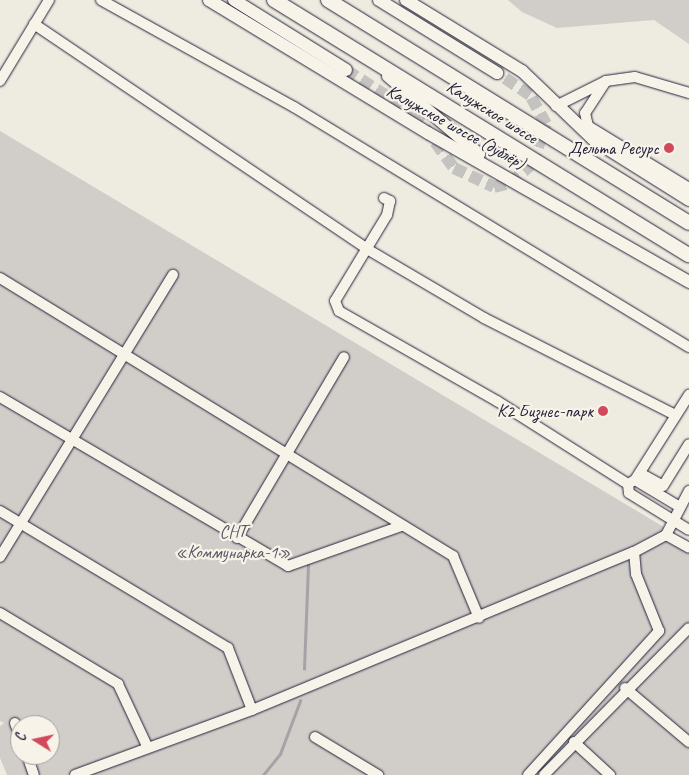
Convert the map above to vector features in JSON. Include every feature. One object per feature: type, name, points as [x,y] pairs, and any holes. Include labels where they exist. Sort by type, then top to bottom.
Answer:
[{"type":"highway","name":"Калужское шоссе","points":[[274,0],[689,256]]},
{"type":"highway","name":"Калужское шоссе","points":[[328,0],[689,222]]},
{"type":"main road","name":"Калужское шоссе (дублёр)","points":[[209,0],[689,282]]},
{"type":"main road","points":[[234,0],[346,70]]},
{"type":"main road","points":[[379,0],[497,73]]},
{"type":"main road","points":[[406,0],[522,71],[556,106],[595,141],[689,200]]},
{"type":"main road","points":[[363,55],[504,174]]},
{"type":"main road","points":[[644,195],[689,216]]},
{"type":"street","points":[[0,81],[50,0]]},
{"type":"street","points":[[101,0],[294,107],[689,347]]},
{"type":"street","points":[[336,0],[353,15]]},
{"type":"street","points":[[34,24],[367,249],[484,318],[676,415]]},
{"type":"street","points":[[556,106],[606,80],[635,77],[689,93]]},
{"type":"street","points":[[606,80],[585,113],[588,126],[689,188]]},
{"type":"street","points":[[384,198],[390,201],[387,215],[335,301],[338,311],[680,507]]},
{"type":"street","points":[[0,557],[69,439],[173,275]]},
{"type":"street","points":[[0,278],[287,452],[401,526],[453,556],[479,618]]},
{"type":"street","points":[[237,538],[344,357]]},
{"type":"street","points":[[689,395],[634,479],[629,493],[689,530]]},
{"type":"street","points":[[0,397],[237,538],[288,566],[401,526]]},
{"type":"street","points":[[634,479],[663,486],[689,444]]},
{"type":"street","points":[[75,775],[148,746],[252,710],[479,618],[634,552],[666,535],[689,491]]},
{"type":"street","points":[[0,511],[228,648],[252,710]]},
{"type":"street","points":[[666,535],[689,548]]},
{"type":"street","points":[[528,775],[659,631],[636,574],[634,552]]},
{"type":"street","points":[[0,613],[118,684],[148,746]]},
{"type":"street","points":[[544,775],[625,688],[689,628]]},
{"type":"street","points":[[625,688],[689,742]]},
{"type":"street","points":[[315,737],[378,775]]},
{"type":"street","points":[[574,742],[610,775]]},
{"type":"green space","points":[[508,0],[689,0],[689,44],[654,20],[557,28],[522,12]]},
{"type":"green space","name":"СНТ «Коммунарка-1»","points":[[0,131],[689,542],[689,775],[7,775],[0,758],[0,726],[4,723],[0,721]]},
{"type":"waterway","points":[[304,669],[308,563]]},
{"type":"waterway","points":[[263,775],[280,754],[300,701]]},
{"type":"tunnel","points":[[346,70],[414,113],[454,168],[494,187],[510,183],[532,164],[546,124],[530,95],[497,73]]},
{"type":"place","name":"Дельта Ресурс","points":[[669,148]]},
{"type":"place","name":"К2 Бизнес-парк","points":[[603,411]]}]
